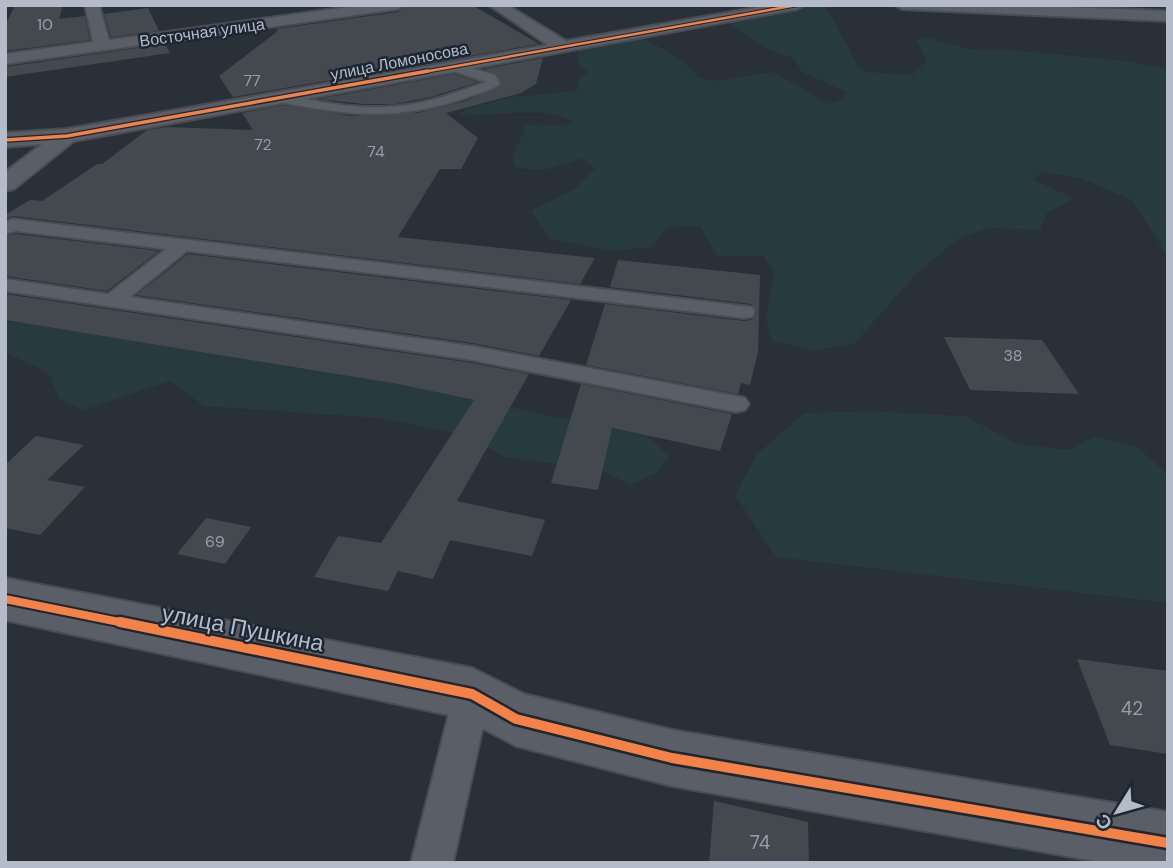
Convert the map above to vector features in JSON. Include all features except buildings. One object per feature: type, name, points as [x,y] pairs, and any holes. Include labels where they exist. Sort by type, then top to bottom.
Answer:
[{"type":"street","points":[[92,5],[102,46]]},
{"type":"street","name":"Восточная улица","points":[[5,59],[398,5]]},
{"type":"street","points":[[496,5],[562,46]]},
{"type":"street","name":"улица Ломоносова","points":[[5,140],[67,136],[797,5]]},
{"type":"street","points":[[902,5],[1168,16]]},
{"type":"street","points":[[5,184],[67,136]]},
{"type":"street","name":"улица Пушкина","points":[[5,600],[472,694],[516,719],[671,758],[1168,843]]},
{"type":"lane","points":[[280,98],[349,111],[384,111],[415,108],[494,84],[490,78],[452,66]]},
{"type":"lane","points":[[5,229],[13,225],[744,312]]},
{"type":"lane","points":[[113,300],[183,245]]},
{"type":"lane","points":[[5,285],[472,353],[736,404]]},
{"type":"lane","points":[[432,863],[472,694]]},
{"type":"green space","points":[[812,5],[826,7],[859,67],[867,72],[912,75],[927,60],[916,40],[929,38],[974,50],[1011,50],[1128,61],[1168,69],[1168,257],[1132,200],[1080,178],[1041,172],[1033,180],[1075,198],[1047,213],[1040,230],[989,228],[958,239],[917,273],[855,343],[814,351],[772,341],[766,319],[774,273],[763,256],[717,256],[700,226],[667,228],[652,247],[611,251],[551,239],[531,211],[575,189],[595,169],[582,158],[545,170],[516,168],[512,159],[526,125],[573,123],[563,117],[535,112],[460,115],[464,110],[511,97],[577,91],[578,82],[588,72],[578,64],[579,49],[639,36],[681,59],[698,77],[714,81],[773,72],[829,104],[842,99],[846,92],[802,72],[794,59],[763,47],[725,20]]},
{"type":"green space","points":[[11,321],[398,384],[648,436],[669,457],[658,472],[630,485],[602,470],[504,457],[465,435],[380,418],[204,406],[170,381],[84,410],[60,400],[48,373],[5,352],[5,325]]},
{"type":"green space","points":[[868,411],[965,416],[1017,444],[1070,450],[1095,436],[1138,447],[1168,475],[1168,603],[776,557],[735,495],[757,454],[804,413]]},
{"type":"cycle path","points":[[5,140],[67,136],[797,5]]},
{"type":"cycle path","points":[[5,599],[472,694],[516,719],[672,758],[1168,843]]}]
